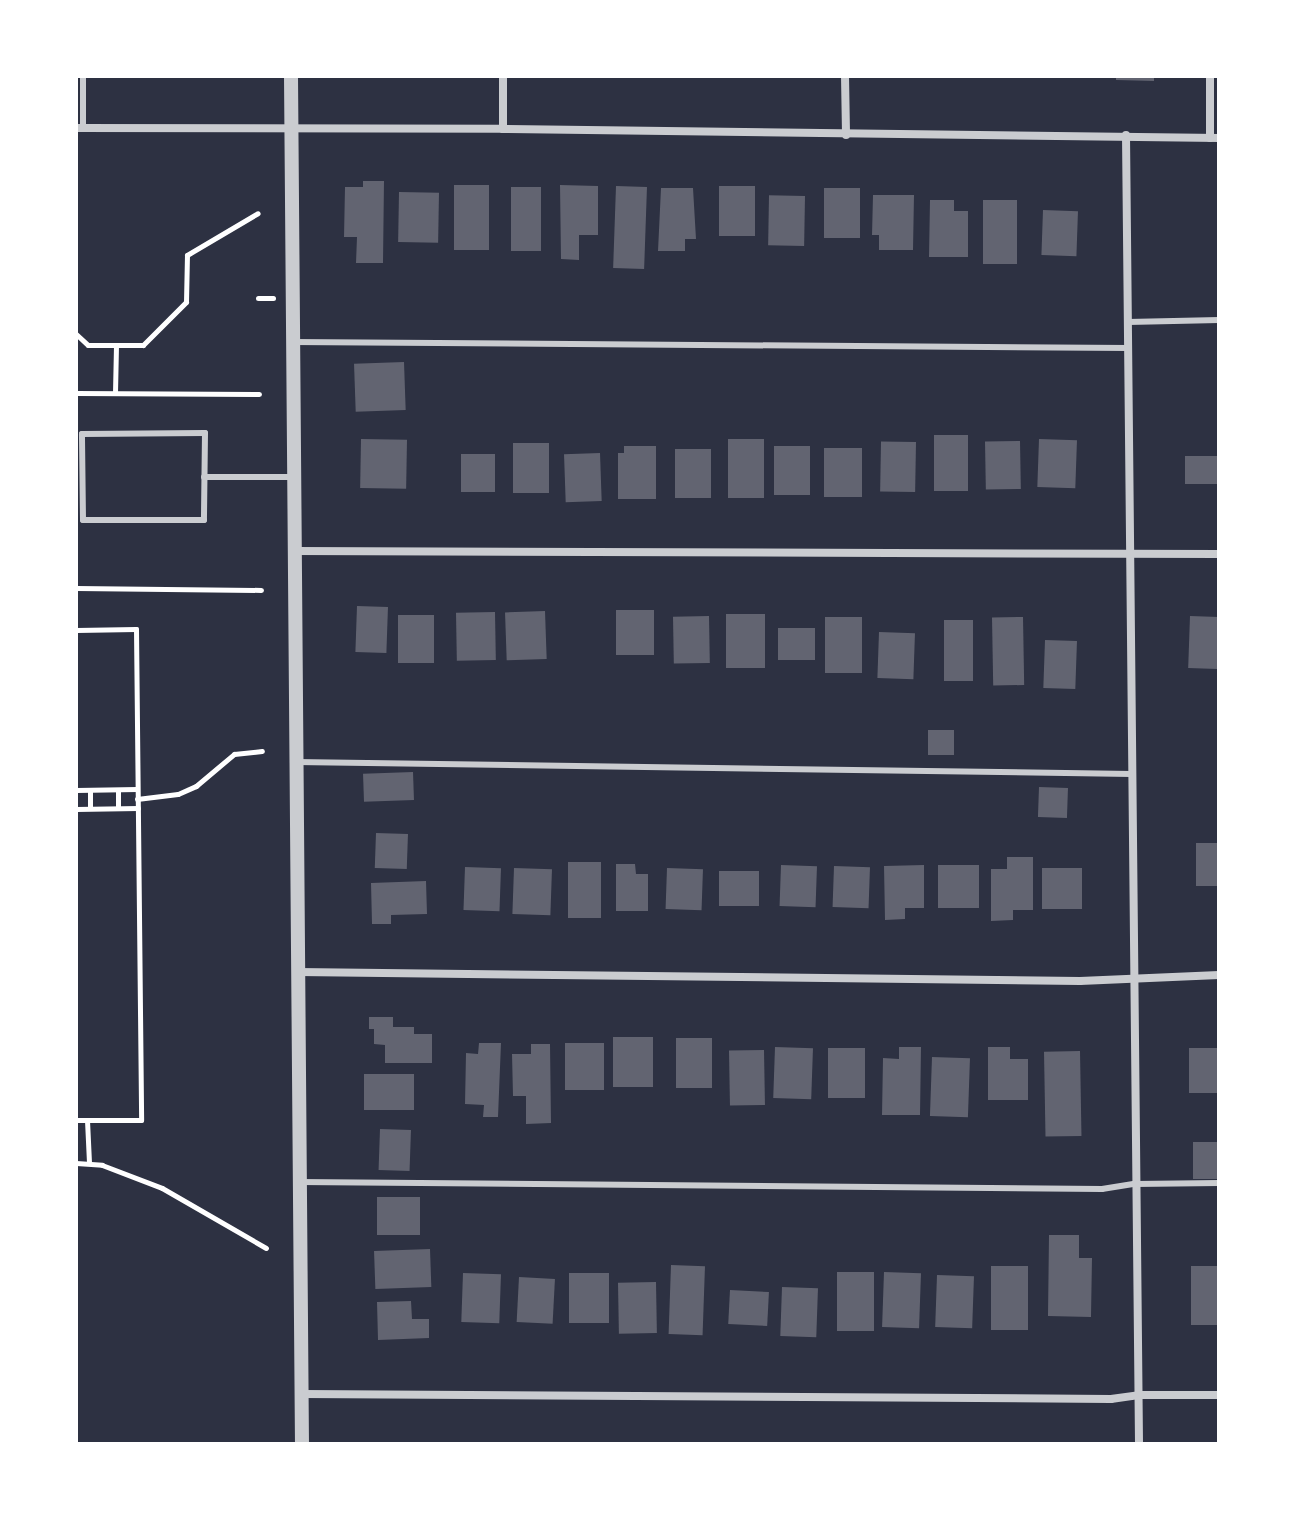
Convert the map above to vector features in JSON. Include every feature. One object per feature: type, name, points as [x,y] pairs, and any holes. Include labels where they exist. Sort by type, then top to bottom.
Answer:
[{"type":"street","points":[[291,76],[302,1444]]},
{"type":"street","points":[[503,76],[503,129]]},
{"type":"street","points":[[845,76],[846,135]]},
{"type":"street","points":[[80,128],[503,129],[1215,138],[1210,76]]},
{"type":"street","points":[[1126,135],[1139,1444]]},
{"type":"street","points":[[294,551],[1219,554]]},
{"type":"street","points":[[298,972],[1080,981],[1135,976],[1219,975]]},
{"type":"street","points":[[302,1394],[1096,1399],[1139,1395],[1219,1395]]},
{"type":"lane","points":[[80,128],[83,76]]},
{"type":"lane","points":[[1128,322],[1219,320]]},
{"type":"lane","points":[[291,342],[1129,348]]},
{"type":"lane","points":[[205,433],[204,477],[204,520],[83,520],[82,434],[205,433]]},
{"type":"lane","points":[[204,477],[293,477]]},
{"type":"lane","points":[[296,762],[1132,774]]},
{"type":"lane","points":[[299,1182],[1102,1189],[1135,1184],[1219,1183]]},
{"type":"path","points":[[76,334],[88,345],[143,345],[186,302],[187,255],[258,213]]},
{"type":"path","points":[[115,393],[116,345]]},
{"type":"path","points":[[76,393],[259,394]]},
{"type":"path","points":[[76,588],[261,590]]},
{"type":"path","points":[[76,630],[136,629],[141,1120],[76,1120]]},
{"type":"path","points":[[137,799],[178,794],[196,786],[234,754],[262,751]]},
{"type":"path","points":[[76,790],[137,789]]},
{"type":"path","points":[[90,790],[90,808]]},
{"type":"path","points":[[118,790],[118,808]]},
{"type":"path","points":[[76,809],[138,808]]},
{"type":"path","points":[[87,1120],[89,1162]]},
{"type":"path","points":[[76,1163],[89,1162],[162,1188],[266,1248]]},
{"type":"building","points":[[1116,76],[1154,76],[1154,81],[1116,80]]},
{"type":"building","points":[[363,181],[384,181],[383,263],[356,263],[357,237],[344,237],[345,187],[363,187]]},
{"type":"building","points":[[454,185],[489,185],[489,250],[454,250]]},
{"type":"building","points":[[560,185],[598,186],[598,235],[579,235],[579,260],[561,259]]},
{"type":"building","points":[[616,186],[647,187],[644,269],[613,268]]},
{"type":"building","points":[[719,186],[755,186],[755,236],[719,236]]},
{"type":"building","points":[[511,187],[541,187],[541,251],[511,251]]},
{"type":"building","points":[[661,188],[693,188],[696,239],[685,239],[685,251],[658,251]]},
{"type":"building","points":[[824,188],[860,188],[860,238],[824,238]]},
{"type":"building","points":[[399,192],[439,193],[438,243],[398,242]]},
{"type":"building","points":[[769,195],[805,196],[804,246],[768,245]]},
{"type":"building","points":[[873,195],[914,195],[913,250],[879,250],[879,235],[872,235]]},
{"type":"building","points":[[930,200],[954,200],[954,211],[968,211],[968,257],[929,257]]},
{"type":"building","points":[[983,200],[1017,200],[1017,264],[983,264]]},
{"type":"building","points":[[1043,210],[1078,211],[1076,256],[1041,255]]},
{"type":"building","points":[[404,362],[406,410],[356,412],[354,364]]},
{"type":"building","points":[[934,435],[968,435],[968,491],[934,491]]},
{"type":"building","points":[[361,439],[407,440],[406,489],[360,488]]},
{"type":"building","points":[[728,439],[764,439],[764,498],[728,498]]},
{"type":"building","points":[[1039,439],[1077,440],[1075,488],[1037,487]]},
{"type":"building","points":[[881,441],[916,442],[915,492],[880,491]]},
{"type":"building","points":[[1020,441],[1021,489],[986,490],[985,442]]},
{"type":"building","points":[[513,443],[549,443],[549,493],[513,493]]},
{"type":"building","points":[[624,446],[656,446],[656,499],[618,499],[618,453],[624,453]]},
{"type":"building","points":[[774,446],[810,446],[810,495],[774,495]]},
{"type":"building","points":[[824,448],[862,448],[862,497],[824,497]]},
{"type":"building","points":[[675,449],[711,449],[711,498],[675,498]]},
{"type":"building","points":[[600,453],[602,501],[566,502],[564,454]]},
{"type":"building","points":[[461,454],[495,454],[495,492],[461,492]]},
{"type":"building","points":[[1185,456],[1219,456],[1219,484],[1185,484]]},
{"type":"building","points":[[357,606],[388,607],[386,653],[355,652]]},
{"type":"building","points":[[616,610],[654,610],[654,655],[616,655]]},
{"type":"building","points":[[545,611],[547,659],[507,660],[505,612]]},
{"type":"building","points":[[495,612],[496,660],[457,661],[456,613]]},
{"type":"building","points":[[726,614],[765,614],[765,668],[726,668]]},
{"type":"building","points":[[398,615],[434,615],[434,663],[398,663]]},
{"type":"building","points":[[709,616],[710,663],[674,664],[673,617]]},
{"type":"building","points":[[1190,616],[1219,617],[1217,669],[1188,668]]},
{"type":"building","points":[[825,617],[862,617],[862,673],[825,673]]},
{"type":"building","points":[[1023,617],[1024,685],[993,686],[992,618]]},
{"type":"building","points":[[944,620],[973,620],[973,681],[944,681]]},
{"type":"building","points":[[778,628],[815,628],[815,660],[778,660]]},
{"type":"building","points":[[879,632],[915,633],[913,679],[877,678]]},
{"type":"building","points":[[1045,640],[1077,641],[1075,689],[1043,688]]},
{"type":"building","points":[[928,730],[954,730],[954,755],[928,755]]},
{"type":"building","points":[[413,772],[414,800],[364,802],[363,774]]},
{"type":"building","points":[[1039,787],[1068,788],[1067,818],[1038,817]]},
{"type":"building","points":[[376,833],[408,834],[407,869],[375,868]]},
{"type":"building","points":[[1196,843],[1219,843],[1219,886],[1196,886]]},
{"type":"building","points":[[1007,857],[1033,857],[1033,910],[1013,910],[1013,920],[991,921],[991,869],[1007,869]]},
{"type":"building","points":[[568,862],[601,862],[601,918],[568,918]]},
{"type":"building","points":[[616,864],[635,864],[636,874],[648,874],[648,911],[616,911]]},
{"type":"building","points":[[781,865],[817,866],[816,907],[780,906]]},
{"type":"building","points":[[924,865],[924,908],[905,908],[905,919],[885,920],[884,866]]},
{"type":"building","points":[[938,865],[979,865],[979,908],[938,908]]},
{"type":"building","points":[[834,866],[870,867],[869,908],[833,907]]},
{"type":"building","points":[[465,867],[501,868],[499,911],[463,910]]},
{"type":"building","points":[[514,868],[552,869],[550,915],[512,914]]},
{"type":"building","points":[[667,868],[703,869],[702,910],[666,909]]},
{"type":"building","points":[[1042,868],[1082,868],[1082,909],[1042,909]]},
{"type":"building","points":[[719,871],[759,871],[759,906],[719,906]]},
{"type":"building","points":[[426,881],[427,914],[391,915],[391,924],[372,924],[371,883]]},
{"type":"building","points":[[369,1017],[393,1017],[393,1027],[414,1027],[414,1034],[432,1034],[432,1063],[385,1063],[385,1045],[374,1044],[374,1029],[369,1029]]},
{"type":"building","points":[[613,1037],[653,1037],[653,1087],[613,1087]]},
{"type":"building","points":[[676,1038],[712,1038],[712,1088],[676,1088]]},
{"type":"building","points":[[479,1043],[501,1043],[498,1117],[483,1117],[484,1105],[465,1104],[466,1053],[478,1054]]},
{"type":"building","points":[[565,1043],[604,1043],[604,1090],[565,1090]]},
{"type":"building","points":[[531,1044],[550,1044],[551,1123],[526,1124],[526,1096],[513,1096],[512,1054],[531,1054]]},
{"type":"building","points":[[775,1047],[813,1048],[811,1099],[773,1098]]},
{"type":"building","points":[[899,1047],[921,1047],[920,1115],[882,1115],[883,1058],[899,1059]]},
{"type":"building","points":[[988,1047],[1010,1047],[1010,1059],[1028,1059],[1028,1100],[988,1100]]},
{"type":"building","points":[[828,1048],[865,1048],[865,1098],[828,1098]]},
{"type":"building","points":[[1189,1048],[1219,1048],[1219,1093],[1189,1093]]},
{"type":"building","points":[[764,1050],[765,1105],[730,1106],[729,1051]]},
{"type":"building","points":[[1080,1051],[1081,1136],[1045,1137],[1044,1052]]},
{"type":"building","points":[[932,1057],[970,1058],[968,1117],[930,1116]]},
{"type":"building","points":[[364,1074],[414,1074],[414,1110],[364,1110]]},
{"type":"building","points":[[380,1129],[411,1130],[410,1171],[379,1170]]},
{"type":"building","points":[[1193,1142],[1219,1142],[1219,1179],[1193,1179]]},
{"type":"building","points":[[377,1197],[420,1197],[420,1235],[377,1235]]},
{"type":"building","points":[[1049,1235],[1079,1235],[1079,1258],[1092,1258],[1091,1317],[1048,1316]]},
{"type":"building","points":[[430,1249],[431,1287],[375,1289],[374,1251]]},
{"type":"building","points":[[671,1265],[705,1266],[703,1335],[669,1334]]},
{"type":"building","points":[[991,1266],[1028,1266],[1028,1330],[991,1330]]},
{"type":"building","points":[[1191,1266],[1219,1266],[1219,1325],[1191,1325]]},
{"type":"building","points":[[837,1272],[874,1272],[874,1331],[837,1331]]},
{"type":"building","points":[[884,1272],[921,1273],[919,1328],[882,1327]]},
{"type":"building","points":[[463,1273],[501,1274],[499,1323],[461,1322]]},
{"type":"building","points":[[569,1273],[609,1273],[609,1323],[569,1323]]},
{"type":"building","points":[[937,1275],[974,1276],[972,1328],[935,1327]]},
{"type":"building","points":[[519,1277],[555,1279],[553,1324],[517,1322]]},
{"type":"building","points":[[656,1282],[657,1333],[619,1334],[618,1283]]},
{"type":"building","points":[[782,1287],[818,1288],[816,1337],[780,1336]]},
{"type":"building","points":[[730,1290],[769,1292],[767,1326],[728,1324]]},
{"type":"building","points":[[411,1301],[412,1319],[429,1319],[429,1338],[378,1340],[377,1302]]}]
